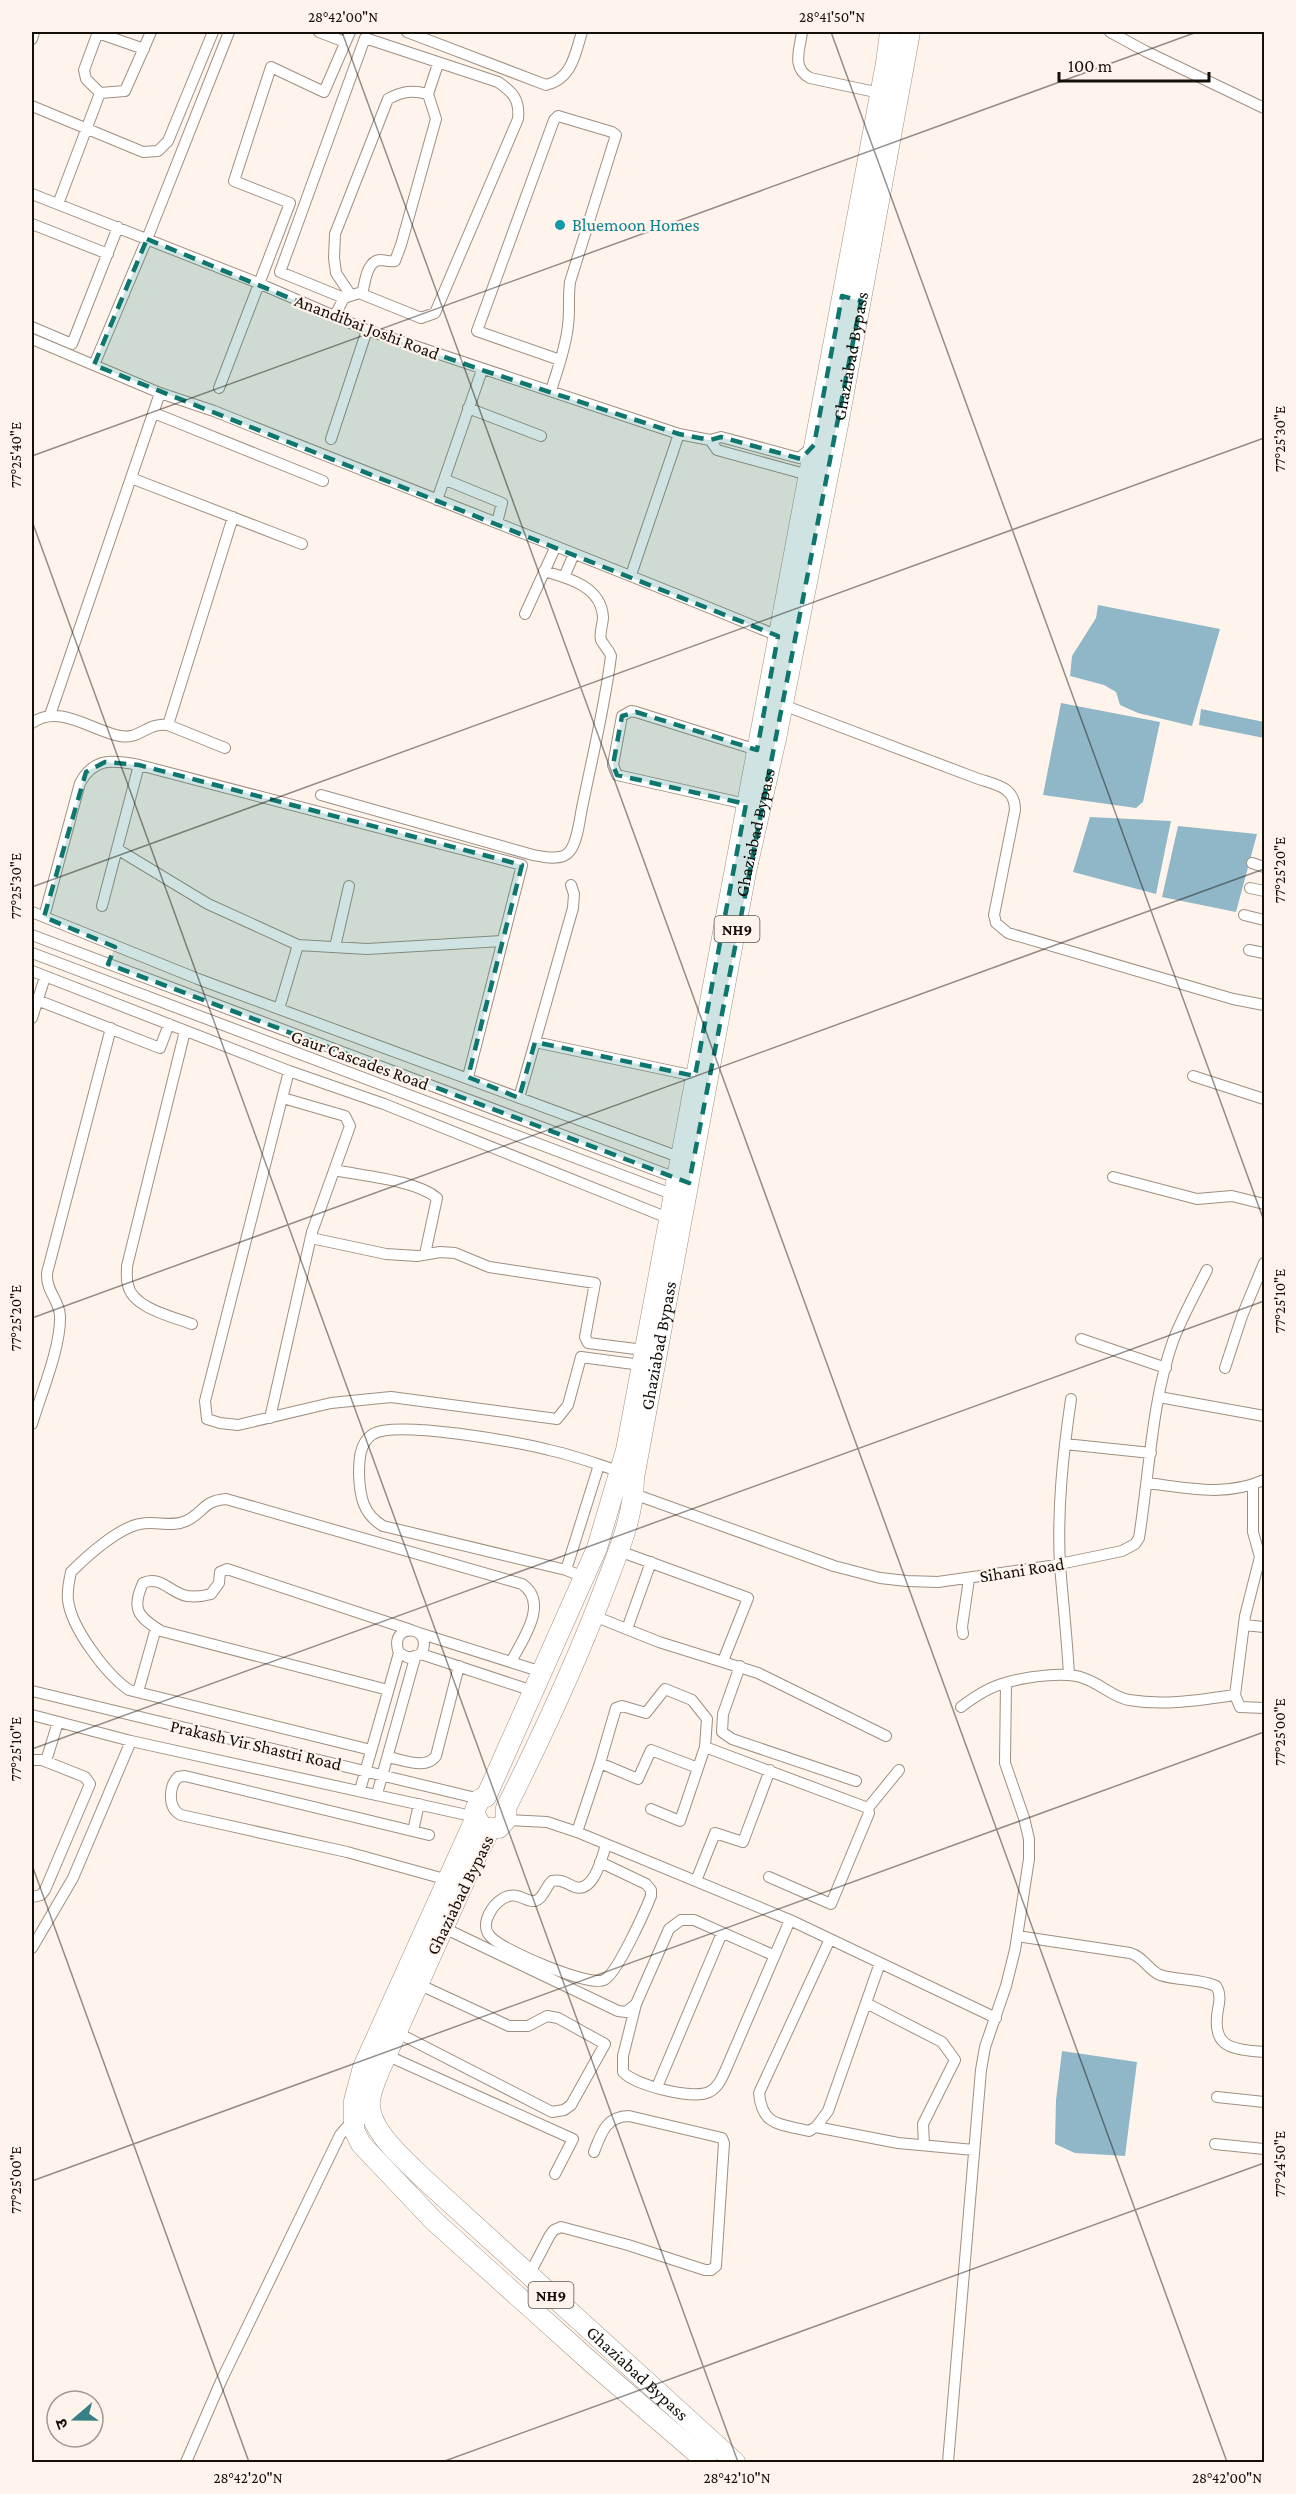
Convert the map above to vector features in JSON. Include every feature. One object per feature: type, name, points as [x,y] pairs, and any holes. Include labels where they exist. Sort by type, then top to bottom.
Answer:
[{"type":"highway","name":"Ghaziabad Bypass","points":[[735,2463],[471,2222],[391,2145],[370,2114],[371,2094],[396,2032],[444,1928],[491,1812],[575,1574],[597,1548],[626,1450],[668,1218],[681,1189],[679,1157],[778,636],[817,477],[814,445],[852,299],[880,93],[891,41],[890,32]]},
{"type":"highway","name":"Ghaziabad Bypass","points":[[706,2463],[592,2363],[400,2187],[360,2144],[353,2120],[354,2102],[363,2067],[448,1880],[543,1733],[594,1616],[619,1551],[634,1494],[634,1478],[681,1189],[783,705],[817,477],[909,32]]},
{"type":"highway","points":[[455,2239],[471,2222]]},
{"type":"highway","points":[[477,2259],[492,2241]]},
{"type":"street","points":[[32,39],[34,32]]},
{"type":"street","points":[[144,49],[98,32],[84,70],[86,79],[100,93],[125,91],[144,49],[151,32]]},
{"type":"street","points":[[32,106],[143,152],[151,153],[164,147],[168,141],[213,32]]},
{"type":"street","points":[[94,365],[230,32]]},
{"type":"street","points":[[319,32],[345,42]]},
{"type":"street","points":[[219,388],[290,203],[234,181],[270,67],[324,92],[350,32]]},
{"type":"street","points":[[407,32],[546,85],[557,82],[566,75],[582,32]]},
{"type":"street","points":[[802,32],[797,63],[802,74],[810,78],[880,93]]},
{"type":"street","points":[[1110,32],[1264,108]]},
{"type":"street","points":[[364,38],[438,64],[498,82],[512,91],[517,99],[518,119],[435,313],[421,318],[362,294],[347,296],[280,272],[364,38]]},
{"type":"street","points":[[362,294],[373,262],[395,261],[401,245],[436,119],[428,94],[438,64]]},
{"type":"street","points":[[347,296],[336,273],[335,234],[388,99],[400,92],[412,90],[428,94]]},
{"type":"street","points":[[58,204],[100,93]]},
{"type":"street","points":[[551,391],[560,360],[568,325],[570,282],[616,135],[558,116],[554,120],[477,332],[560,360]]},
{"type":"street","name":"Anandibai Joshi Road","points":[[32,194],[258,283],[367,330],[679,434],[710,440],[720,437],[799,458],[814,445]]},
{"type":"street","points":[[32,224],[108,254]]},
{"type":"street","points":[[32,327],[72,344],[118,227]]},
{"type":"street","points":[[334,316],[347,296]]},
{"type":"street","points":[[331,439],[367,330]]},
{"type":"street","points":[[32,339],[160,393],[214,411],[555,548],[631,575],[778,636]]},
{"type":"street","points":[[437,500],[446,480],[482,370]]},
{"type":"street","points":[[50,716],[160,393]]},
{"type":"street","points":[[468,408],[541,436]]},
{"type":"street","points":[[154,413],[323,481]]},
{"type":"street","points":[[631,575],[679,434]]},
{"type":"street","name":"Anandibai Joshi Road","points":[[710,440],[717,450],[817,477]]},
{"type":"street","points":[[131,478],[302,544]]},
{"type":"street","points":[[446,480],[502,503],[497,523]]},
{"type":"street","points":[[168,725],[233,517]]},
{"type":"street","points":[[525,614],[555,548]]},
{"type":"street","points":[[564,577],[574,555]]},
{"type":"street","points":[[321,795],[534,855],[548,858],[566,855],[570,851],[577,832],[592,761],[611,656],[600,638],[603,619],[596,597],[578,582],[544,571]]},
{"type":"street","points":[[783,705],[976,777],[1008,790],[1013,795],[1015,810],[994,915],[996,923],[1008,933],[1233,999],[1264,1005]]},
{"type":"street","points":[[746,804],[617,775],[613,765],[622,716],[631,711],[756,750]]},
{"type":"street","points":[[32,723],[39,717],[65,717],[112,734],[128,737],[152,725],[168,725],[225,748]]},
{"type":"street","points":[[44,917],[80,783],[86,772],[105,762],[118,761],[139,765],[522,866],[468,1077]]},
{"type":"street","points":[[102,906],[139,765]]},
{"type":"street","points":[[117,849],[208,904],[298,945],[368,949],[502,941]]},
{"type":"street","points":[[1252,863],[1264,867]]},
{"type":"street","points":[[519,1098],[573,908],[574,894],[571,885]]},
{"type":"street","points":[[335,947],[349,886]]},
{"type":"street","points":[[1250,888],[1264,891]]},
{"type":"street","points":[[32,912],[115,947],[679,1157]]},
{"type":"street","points":[[1244,915],[1264,920]]},
{"type":"street","name":"Gaur Cascades Road","points":[[32,935],[397,1073],[681,1189]]},
{"type":"street","points":[[279,1009],[298,945]]},
{"type":"street","points":[[108,964],[115,947]]},
{"type":"street","points":[[1249,950],[1264,953]]},
{"type":"street","name":"Gaur Cascades Road","points":[[32,953],[390,1088],[681,1189]]},
{"type":"street","points":[[32,972],[289,1071],[384,1104],[668,1218]]},
{"type":"street","points":[[32,1018],[45,977]]},
{"type":"street","points":[[111,1003],[118,986]]},
{"type":"street","points":[[37,1000],[160,1048],[169,1024]]},
{"type":"street","points":[[32,1424],[60,1331],[60,1312],[49,1291],[47,1273],[111,1028]]},
{"type":"street","points":[[185,1031],[127,1266],[128,1288],[135,1297],[148,1308],[192,1324]]},
{"type":"street","points":[[535,1042],[695,1076]]},
{"type":"street","points":[[397,1073],[404,1056]]},
{"type":"street","points":[[289,1071],[205,1401],[207,1419],[238,1425],[331,1403],[391,1397],[558,1419],[568,1405],[586,1339],[595,1283],[489,1267],[455,1253],[386,1254],[311,1238]]},
{"type":"street","points":[[1193,1076],[1264,1099]]},
{"type":"street","points":[[384,1104],[390,1088]]},
{"type":"street","points":[[270,1418],[311,1238],[350,1126],[345,1116],[283,1098]]},
{"type":"street","points":[[334,1170],[408,1185],[430,1192],[437,1198],[425,1254]]},
{"type":"street","points":[[1113,1177],[1197,1199],[1232,1196],[1264,1204]]},
{"type":"street","points":[[1225,1368],[1242,1316],[1264,1263]]},
{"type":"street","name":"Sihani Road","points":[[634,1494],[834,1566],[880,1578],[938,1582],[1060,1564],[1122,1551],[1135,1544],[1139,1538],[1159,1397],[1166,1368],[1177,1330],[1207,1270]]},
{"type":"street","points":[[586,1339],[588,1343],[643,1357]]},
{"type":"street","points":[[1081,1339],[1166,1368]]},
{"type":"street","points":[[581,1357],[643,1357]]},
{"type":"street","points":[[1159,1397],[1264,1415]]},
{"type":"street","points":[[1069,1675],[1060,1564],[1060,1506],[1071,1400]]},
{"type":"street","points":[[599,1465],[575,1574],[383,1526],[375,1521],[363,1504],[360,1491],[361,1451],[372,1435],[382,1430],[399,1429],[518,1443],[571,1455],[619,1472]]},
{"type":"street","points":[[1065,1444],[1151,1453]]},
{"type":"street","points":[[1147,1483],[1210,1490],[1237,1490],[1264,1480]]},
{"type":"street","points":[[1253,1485],[1253,1532],[1261,1547],[1259,1582],[1244,1624],[1235,1695],[1240,1707],[1264,1708]]},
{"type":"street","points":[[371,1750],[129,1690],[117,1682],[78,1629],[68,1601],[71,1572],[96,1549],[124,1531],[139,1524],[186,1521],[204,1506],[215,1500],[226,1499],[522,1584],[530,1589],[535,1601],[535,1612],[511,1662]]},
{"type":"street","points":[[619,1551],[748,1598],[723,1661]]},
{"type":"street","points":[[627,1629],[651,1563]]},
{"type":"street","points":[[388,1690],[156,1628],[139,1615],[135,1600],[142,1583],[149,1580],[157,1581],[187,1596],[211,1594],[219,1583],[220,1572],[227,1569],[542,1672]]},
{"type":"street","points":[[963,1634],[969,1578]]},
{"type":"street","points":[[594,1616],[659,1642],[740,1666],[886,1736]]},
{"type":"street","points":[[1244,1624],[1264,1627]]},
{"type":"street","points":[[138,1692],[156,1628]]},
{"type":"street","points":[[360,1790],[399,1653],[396,1645],[398,1637],[403,1632],[415,1631],[424,1639],[424,1647],[418,1656],[377,1794]]},
{"type":"street","points":[[399,1653],[409,1658],[418,1656],[459,1666],[533,1691]]},
{"type":"street","points":[[388,1757],[425,1764],[431,1762],[436,1756],[459,1666]]},
{"type":"street","points":[[740,1666],[723,1714],[722,1732],[732,1738],[856,1781]]},
{"type":"street","points":[[961,1707],[972,1698],[1006,1683],[1069,1675],[1084,1678],[1116,1696],[1145,1702],[1172,1704],[1235,1695]]},
{"type":"street","points":[[948,2463],[981,2070],[989,2034],[1006,1986],[1017,1936],[1029,1859],[1029,1839],[1005,1763],[1006,1683]]},
{"type":"street","points":[[577,1832],[616,1707],[622,1706],[646,1713],[665,1689],[692,1700],[706,1719],[705,1747],[680,1821],[651,1809]]},
{"type":"street","name":"Prakash Vir Shastri Road","points":[[32,1691],[382,1775],[491,1812]]},
{"type":"street","name":"Prakash Vir Shastri Road","points":[[32,1715],[131,1741],[419,1804],[491,1812]]},
{"type":"street","points":[[46,1761],[58,1722]]},
{"type":"street","points":[[32,1948],[74,1878],[131,1741]]},
{"type":"street","points":[[705,1747],[868,1808]]},
{"type":"street","points":[[600,1763],[638,1779],[651,1749],[698,1768]]},
{"type":"street","points":[[32,1760],[46,1761],[86,1777],[90,1784],[45,1890],[41,1895],[32,1897]]},
{"type":"street","points":[[696,1881],[715,1833],[743,1842],[770,1770]]},
{"type":"street","points":[[769,1877],[831,1904],[869,1813],[868,1808],[899,1770]]},
{"type":"street","points":[[429,1835],[185,1776],[175,1779],[171,1799],[172,1809],[181,1815],[347,1852],[448,1880]]},
{"type":"street","points":[[413,1831],[419,1804]]},
{"type":"street","points":[[491,1812],[547,1822],[577,1832],[790,1920],[996,2018]]},
{"type":"street","points":[[600,1862],[646,1884],[651,1890],[651,1896],[615,1969],[604,1980],[596,1982],[584,1980],[524,1956],[499,1944],[489,1935],[486,1927],[487,1918],[503,1898],[510,1895],[535,1901],[540,1898],[552,1881],[563,1881],[577,1888],[583,1887],[593,1877],[606,1845]]},
{"type":"street","points":[[774,1955],[688,1919],[674,1923],[669,1929],[636,2004],[621,2068],[630,2079],[657,2087],[700,2094],[707,2093],[719,2083],[790,1920]]},
{"type":"street","points":[[444,1928],[618,2011],[626,2012],[636,2004]]},
{"type":"street","points":[[657,2087],[722,1933]]},
{"type":"street","points":[[1017,1936],[1138,1955],[1155,1972],[1163,1976],[1216,1986],[1220,1994],[1215,2028],[1219,2039],[1232,2047],[1264,2052]]},
{"type":"street","points":[[830,1939],[759,2093],[764,2116],[771,2121],[809,2131],[816,2127],[828,2110],[880,1963]]},
{"type":"street","points":[[396,2032],[552,2112],[564,2110],[571,2105],[605,2044],[558,2018],[547,2016],[528,2026],[509,2026],[418,1984]]},
{"type":"street","points":[[866,2003],[942,2042],[956,2060],[923,2124],[924,2145]]},
{"type":"street","points":[[386,2055],[573,2139],[555,2174]]},
{"type":"street","points":[[1217,2097],[1264,2102]]},
{"type":"street","points":[[529,2275],[550,2235],[554,2230],[561,2228],[628,2245],[705,2270],[711,2270],[716,2266],[724,2143],[722,2138],[629,2116],[620,2116],[613,2118],[602,2131],[594,2152]]},
{"type":"street","points":[[186,2463],[222,2379],[340,2135],[353,2120]]},
{"type":"street","points":[[816,2127],[866,2138],[974,2150]]},
{"type":"street","points":[[1215,2144],[1264,2149]]},
{"type":"highlighted area","points":[[147,239],[367,330],[482,370],[679,434],[710,440],[721,437],[801,459],[814,445],[842,296],[861,301],[689,1183],[108,964],[115,947],[44,917],[86,772],[105,762],[139,765],[522,865],[468,1077],[519,1098],[535,1042],[695,1076],[746,804],[617,775],[613,765],[622,716],[636,712],[757,750],[778,636],[94,365]]},
{"type":"water","points":[[1098,605],[1220,629],[1192,726],[1138,713],[1120,705],[1116,692],[1104,685],[1070,676],[1072,656],[1096,618]]},
{"type":"water","points":[[1061,703],[1160,722],[1143,802],[1136,808],[1043,795]]},
{"type":"water","points":[[1201,709],[1264,722],[1264,738],[1199,725]]},
{"type":"water","points":[[1090,817],[1171,821],[1156,894],[1073,872]]},
{"type":"water","points":[[1178,826],[1257,834],[1236,912],[1162,897]]},
{"type":"water","points":[[1062,2051],[1137,2062],[1125,2156],[1075,2153],[1055,2144],[1056,2100]]},
{"type":"place","name":"Bluemoon Homes","points":[[560,225]]}]
